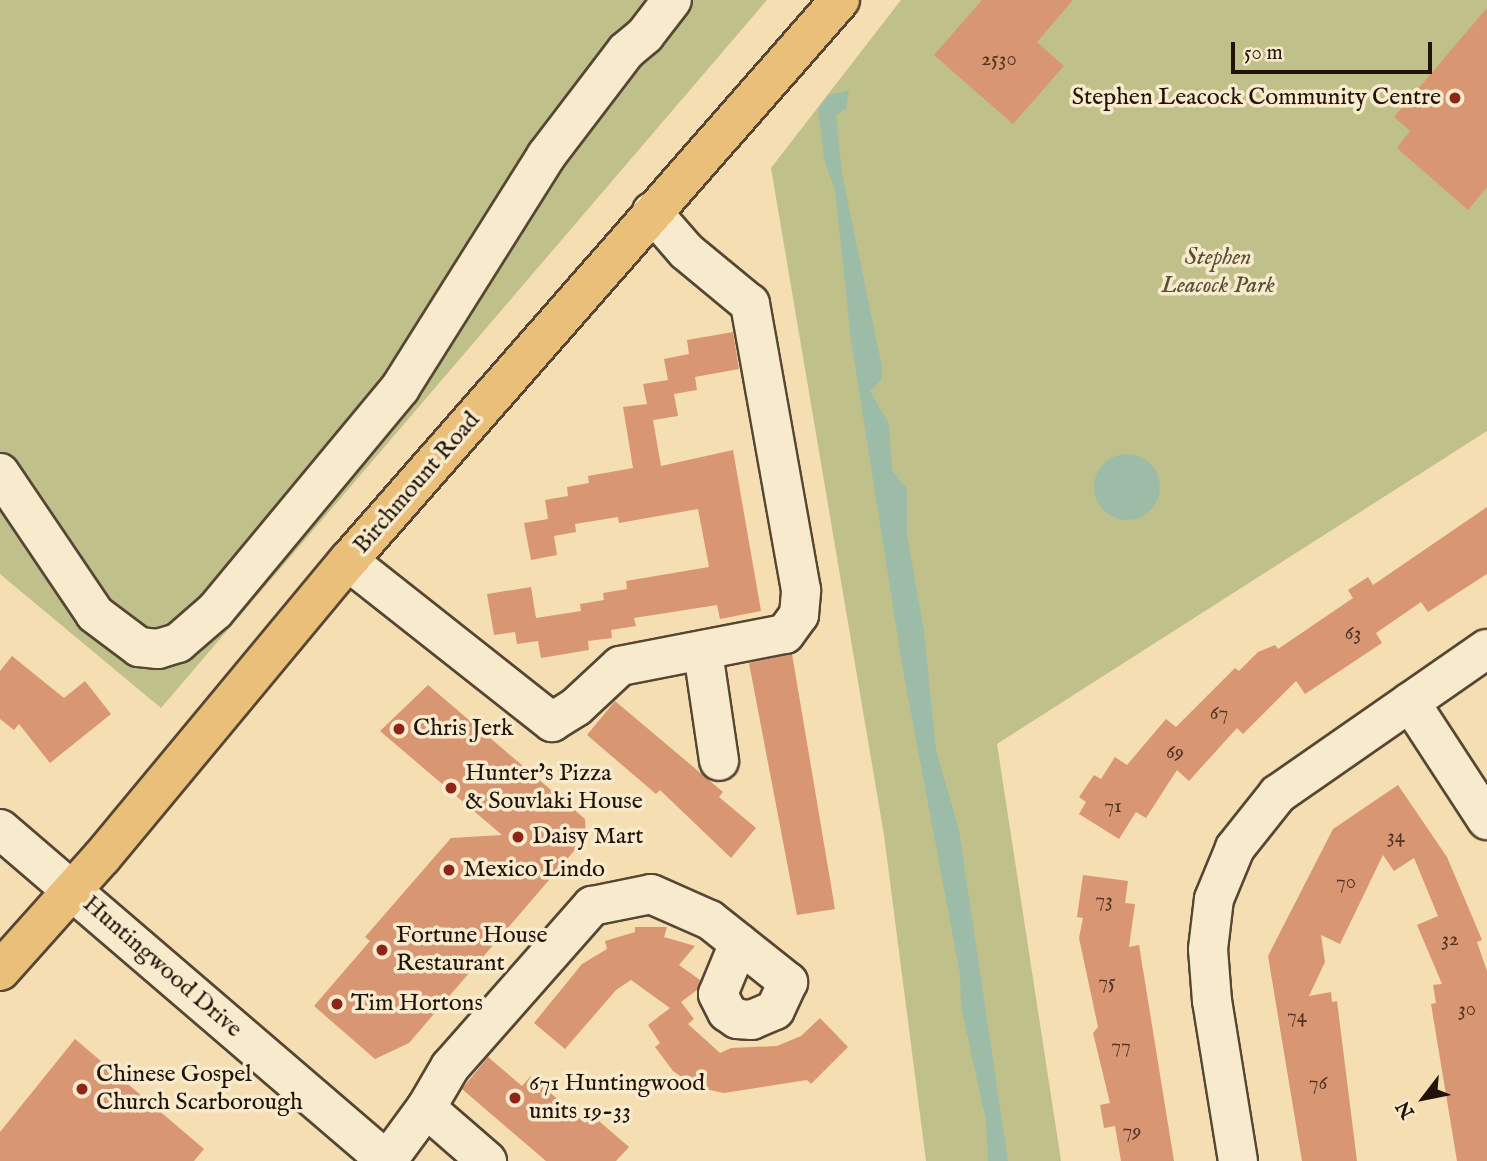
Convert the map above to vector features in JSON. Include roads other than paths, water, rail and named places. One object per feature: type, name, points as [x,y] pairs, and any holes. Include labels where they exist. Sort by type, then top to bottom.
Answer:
[{"type":"main road","name":"Birchmount Road","points":[[0,971],[72,890],[348,561],[840,0]]},
{"type":"street","points":[[0,473],[95,614],[139,647],[158,649],[178,643],[215,611],[400,388],[546,156],[626,51],[645,35],[672,0]]},
{"type":"street","points":[[348,561],[552,722],[576,707],[620,666],[785,634],[799,615],[801,590],[750,304],[686,251],[652,212]]},
{"type":"street","points":[[1238,1161],[1212,1001],[1208,949],[1221,879],[1247,829],[1278,794],[1487,649]]},
{"type":"street","points":[[703,652],[719,761]]},
{"type":"street","points":[[1410,702],[1487,820]]},
{"type":"street","name":"Huntingwood Drive","points":[[0,829],[387,1161]]},
{"type":"street","points":[[387,1161],[426,1108],[450,1067],[592,906],[651,894],[710,920],[739,943]]},
{"type":"street","points":[[426,1108],[487,1161]]},
{"type":"place","name":"Stephen Leacock Community Centre","points":[[1455,98]]},
{"type":"place","name":"Chris Jerk","points":[[399,729]]},
{"type":"place","name":"Hunter's Pizza & Souvlaki House","points":[[451,788]]},
{"type":"place","name":"Daisy Mart","points":[[518,837]]},
{"type":"place","name":"Mexico Lindo","points":[[449,870]]},
{"type":"place","name":"Fortune House Restaurant","points":[[382,950]]},
{"type":"place","name":"Tim Hortons","points":[[337,1004]]},
{"type":"place","name":"Chinese Gospel Church Scarborough","points":[[82,1089]]},
{"type":"place","name":"671 Huntingwood units 19-33","points":[[515,1098]]},
{"type":"park label","name":"Stephen Leacock Park","points":[[1218,272]]}]
